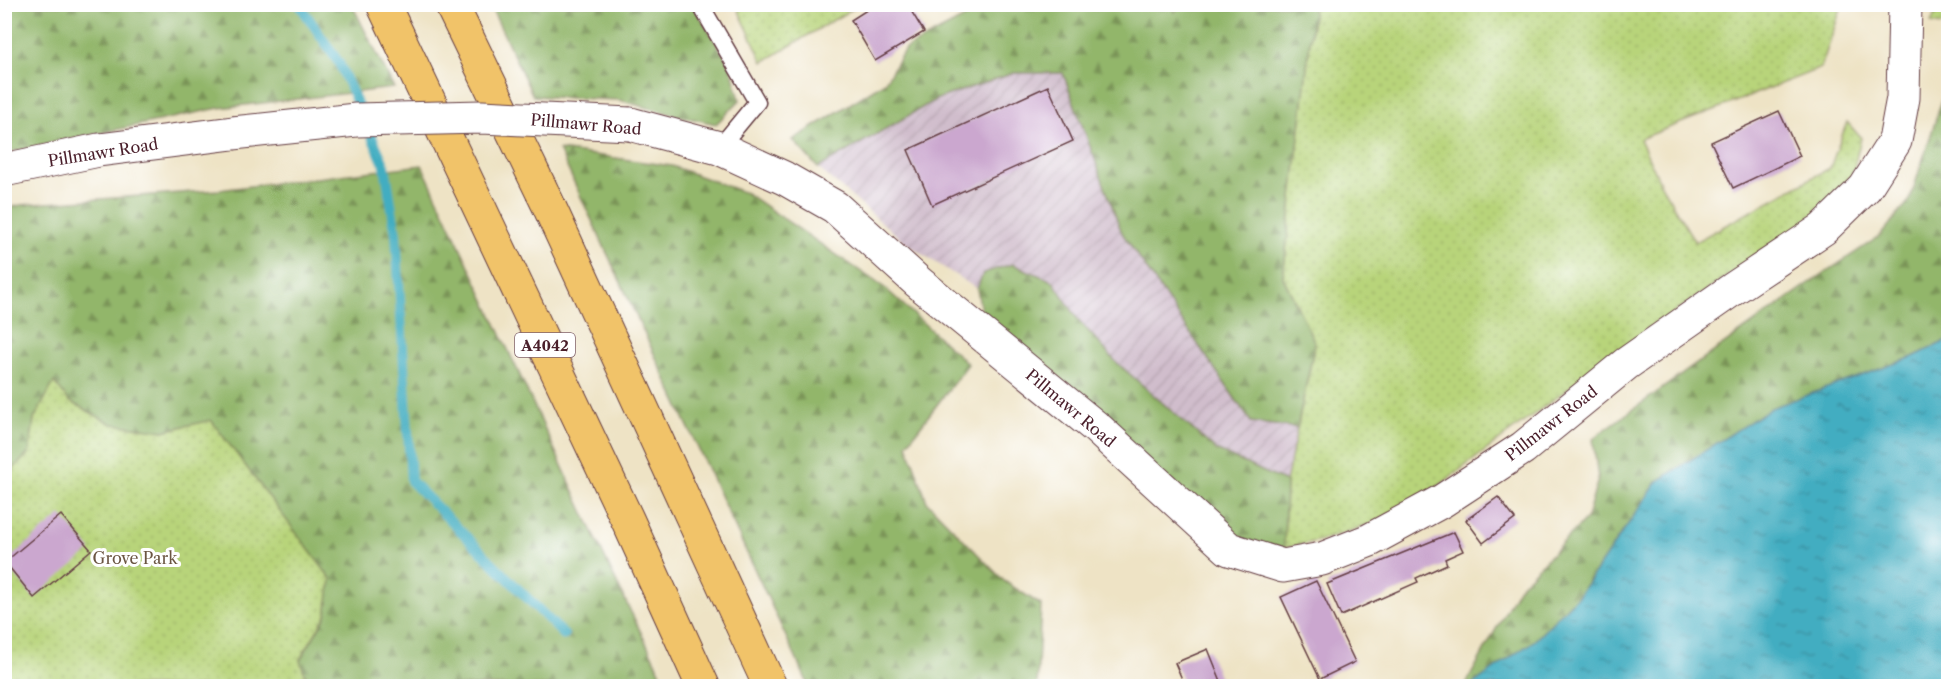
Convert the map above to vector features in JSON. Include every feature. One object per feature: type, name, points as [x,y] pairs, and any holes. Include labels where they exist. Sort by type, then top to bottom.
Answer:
[{"type":"highway","name":"A4042","points":[[383,4],[628,521],[703,687]]},
{"type":"highway","points":[[451,4],[548,204],[770,687]]},
{"type":"street","name":"Pillmawr Road","points":[[4,170],[99,150],[356,120],[482,117],[630,124],[719,148],[784,178],[835,207],[918,282],[1098,429],[1229,549],[1283,566],[1322,559],[1370,540],[1442,501],[1523,448],[1626,364],[1732,289],[1823,229],[1865,188],[1895,141],[1903,98],[1905,4]]},
{"type":"lane","points":[[700,4],[758,102],[719,148]]},
{"type":"shaded area","points":[[1014,73],[1064,73],[1122,233],[1251,422],[1297,428],[1286,482],[1216,450],[1115,361],[1077,318],[1053,281],[983,273],[977,289],[907,244],[818,168],[937,99]]},
{"type":"green space","points":[[1171,4],[1175,12],[1179,5],[1314,5],[1283,277],[1315,343],[1297,428],[1251,422],[1122,233],[1063,73],[1014,73],[937,99],[818,168],[793,140],[885,82],[905,49],[989,5]]},
{"type":"green space","points":[[5,5],[352,5],[394,88],[219,108],[5,153]]},
{"type":"green space","points":[[490,5],[693,5],[731,67],[740,100],[716,124],[619,100],[533,96]]},
{"type":"green space","points":[[736,5],[859,5],[763,62]]},
{"type":"green space","points":[[1314,5],[1842,5],[1821,68],[1640,139],[1662,187],[1695,242],[1830,168],[1847,122],[1861,138],[1850,185],[1807,221],[1606,360],[1437,487],[1374,523],[1322,540],[1284,548],[1286,482],[1315,343],[1283,277]]},
{"type":"green space","points":[[1939,5],[1948,5],[1948,26],[1931,23]]},
{"type":"green space","points":[[1948,85],[1948,340],[1658,481],[1579,595],[1535,640],[1470,686],[1465,686],[1519,587],[1587,518],[1598,479],[1593,438],[1811,282],[1880,236],[1910,200]]},
{"type":"green space","points":[[559,150],[672,166],[746,193],[885,288],[968,364],[907,444],[927,502],[1004,581],[1041,605],[1037,686],[809,686]]},
{"type":"green space","points":[[422,165],[667,686],[309,686],[300,660],[326,616],[331,579],[211,420],[163,431],[112,424],[69,401],[54,382],[34,419],[29,453],[5,477],[5,209],[21,205],[219,190]]},
{"type":"green space","points":[[1012,264],[1053,281],[1077,318],[1115,361],[1216,450],[1286,482],[1284,548],[1230,535],[982,317],[977,289],[983,273]]},
{"type":"green space","name":"Grove Park","points":[[54,381],[163,431],[211,420],[332,579],[326,616],[300,659],[309,686],[5,686],[5,477],[29,453],[34,419]]},
{"type":"water","points":[[1948,340],[1948,686],[1470,686],[1535,640],[1579,595],[1658,481],[1771,408],[1913,357]]},
{"type":"building","points":[[876,4],[907,4],[924,32],[875,61],[851,20]]},
{"type":"building","points":[[1048,86],[1073,141],[932,205],[908,150]]},
{"type":"building","points":[[1779,111],[1800,156],[1733,188],[1711,142]]},
{"type":"building","points":[[1498,497],[1515,519],[1483,543],[1466,520]]},
{"type":"building","points":[[61,515],[91,550],[34,598],[5,562]]},
{"type":"building","points":[[1454,532],[1463,551],[1445,559],[1447,564],[1416,578],[1418,582],[1341,616],[1327,584]]},
{"type":"building","points":[[1316,581],[1355,662],[1320,679],[1281,597]]},
{"type":"building","points":[[1208,649],[1223,686],[1185,686],[1175,663]]},
{"type":"waterway","points":[[299,4],[339,63],[385,166],[396,234],[411,481],[564,635]]}]
